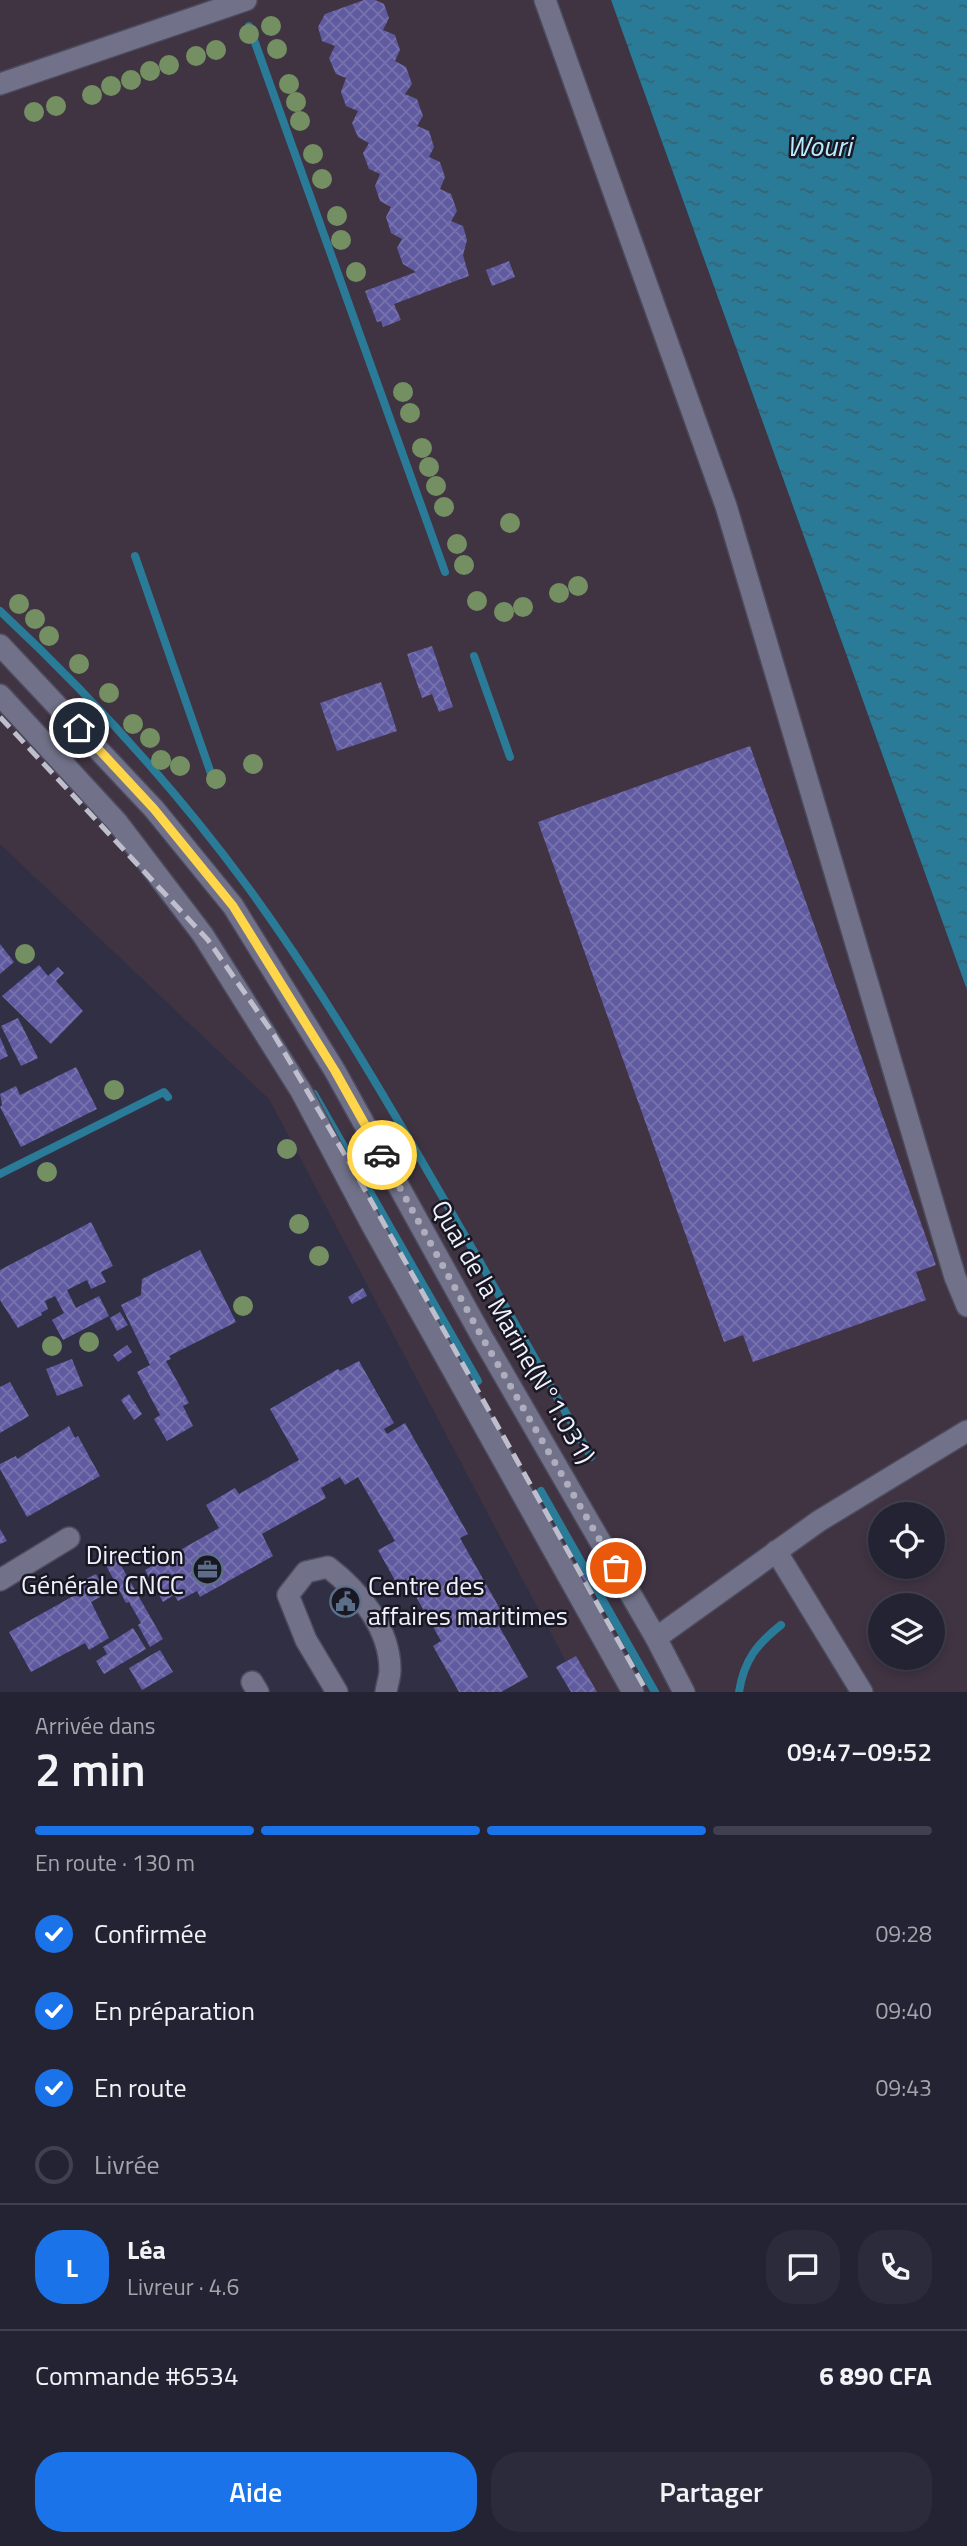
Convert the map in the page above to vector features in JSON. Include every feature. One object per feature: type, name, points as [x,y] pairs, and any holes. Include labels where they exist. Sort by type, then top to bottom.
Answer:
[{"type":"street","points":[[0,84],[246,0]]},
{"type":"street","points":[[545,0],[726,506],[947,1251],[967,1306]]},
{"type":"street","name":"Quai de la Marine(N°1.031)","points":[[0,645],[154,809],[233,906],[335,1071],[482,1337],[656,1638],[684,1692]]},
{"type":"street","points":[[0,695],[117,822],[210,946],[301,1091],[373,1227],[633,1692]]},
{"type":"street","points":[[656,1638],[819,1521],[967,1431]]},
{"type":"street","points":[[0,1580],[69,1538]]},
{"type":"street","points":[[776,1551],[862,1692]]},
{"type":"street","points":[[337,1692],[306,1640],[288,1595],[306,1572],[328,1567],[350,1585],[383,1631],[390,1670],[386,1692]]},
{"type":"shaded area","points":[[0,0],[611,0],[967,990],[967,1692],[582,1692],[269,1099],[0,844]]},
{"type":"water","name":"Wouri","points":[[611,0],[967,0],[967,990]]},
{"type":"building","points":[[364,0],[375,0],[384,4],[389,18],[383,30],[395,35],[400,50],[395,61],[406,67],[412,84],[405,94],[417,99],[423,116],[417,126],[429,131],[434,147],[429,157],[440,162],[445,177],[440,189],[451,194],[457,211],[451,221],[463,226],[467,240],[463,255],[469,276],[394,304],[401,320],[383,327],[381,321],[377,322],[365,291],[416,272],[403,264],[397,248],[402,239],[391,233],[386,217],[391,207],[380,201],[375,186],[380,174],[369,169],[363,153],[369,143],[358,137],[352,123],[358,111],[346,106],[341,92],[346,78],[336,74],[329,58],[335,46],[322,41],[318,27],[325,14]]},
{"type":"building","points":[[509,261],[515,277],[492,286],[486,270]]},
{"type":"building","points":[[432,646],[453,707],[439,712],[432,694],[422,698],[407,654]]},
{"type":"building","points":[[381,682],[397,731],[337,751],[320,703]]},
{"type":"building","points":[[750,746],[936,1265],[916,1272],[926,1300],[753,1362],[743,1335],[724,1342],[538,822]]},
{"type":"building","points":[[0,944],[14,962],[0,974]]},
{"type":"building","points":[[39,965],[48,976],[58,967],[64,973],[56,981],[83,1011],[51,1044],[2,996]]},
{"type":"building","points":[[18,1018],[38,1058],[21,1066],[1,1026]]},
{"type":"building","points":[[0,1037],[8,1056],[0,1060]]},
{"type":"building","points":[[76,1067],[97,1109],[21,1147],[0,1107],[0,1094],[16,1086],[20,1095]]},
{"type":"building","points":[[91,1222],[113,1266],[101,1272],[106,1282],[91,1289],[87,1280],[67,1290],[76,1308],[99,1296],[109,1316],[63,1340],[52,1320],[64,1313],[55,1296],[45,1301],[48,1309],[41,1313],[42,1315],[18,1328],[0,1300],[0,1270]]},
{"type":"building","points":[[200,1250],[236,1322],[169,1356],[171,1359],[166,1361],[189,1403],[183,1406],[193,1426],[167,1441],[154,1419],[160,1415],[137,1372],[150,1365],[121,1305],[141,1295],[142,1279]]},
{"type":"building","points":[[363,1288],[367,1296],[352,1304],[348,1297]]},
{"type":"building","points":[[120,1312],[128,1325],[117,1331],[110,1318]]},
{"type":"building","points":[[127,1345],[132,1352],[118,1362],[113,1355]]},
{"type":"building","points":[[72,1359],[83,1386],[57,1396],[46,1369]]},
{"type":"building","points":[[359,1361],[394,1423],[384,1429],[387,1434],[405,1423],[468,1534],[460,1538],[500,1609],[492,1614],[528,1677],[501,1692],[459,1692],[433,1646],[441,1641],[406,1579],[397,1584],[378,1550],[395,1541],[358,1477],[345,1485],[340,1477],[321,1488],[326,1498],[262,1534],[273,1556],[200,1597],[197,1591],[178,1601],[174,1595],[163,1602],[145,1570],[219,1528],[206,1505],[235,1488],[239,1494],[299,1460],[270,1409],[338,1369],[340,1371]]},
{"type":"building","points":[[10,1382],[29,1416],[0,1433],[0,1387]]},
{"type":"building","points":[[129,1394],[142,1414],[134,1420],[121,1400]]},
{"type":"building","points":[[69,1426],[75,1438],[78,1436],[100,1476],[27,1517],[0,1469],[0,1464],[16,1456],[17,1459]]},
{"type":"building","points":[[0,1529],[7,1541],[0,1544]]},
{"type":"building","points":[[111,1548],[163,1639],[150,1647],[138,1625],[141,1623],[129,1602],[126,1603],[100,1554]]},
{"type":"building","points":[[580,1568],[588,1581],[579,1586],[572,1573]]},
{"type":"building","points":[[96,1574],[107,1593],[91,1602],[109,1638],[89,1650],[85,1643],[31,1672],[9,1632],[84,1590],[80,1582]]},
{"type":"building","points":[[133,1628],[146,1649],[104,1674],[96,1661],[107,1654],[103,1647]]},
{"type":"building","points":[[160,1650],[173,1672],[142,1690],[129,1668]]},
{"type":"building","points":[[576,1656],[597,1692],[571,1692],[556,1667]]},
{"type":"waterway","points":[[249,26],[445,572]]},
{"type":"waterway","points":[[135,556],[215,785]]},
{"type":"waterway","points":[[0,611],[66,675],[130,743],[219,849],[272,921],[387,1102],[591,1457]]},
{"type":"waterway","points":[[474,656],[510,757]]},
{"type":"waterway","points":[[0,1174],[164,1092],[168,1097]]},
{"type":"waterway","points":[[314,1094],[478,1381]]},
{"type":"waterway","points":[[541,1491],[655,1692]]},
{"type":"waterway","points":[[739,1692],[744,1671],[753,1654],[781,1625]]},
{"type":"railway","points":[[0,717],[208,940],[274,1035],[351,1165],[647,1692]]},
{"type":"way so far","points":[[382,1155],[482,1337],[616,1568]]},
{"type":"place","name":"Direction Générale CNCC","points":[[207,1570]]},
{"type":"place","name":"Centre des affaires maritimes","points":[[345,1601]]},
{"type":"route","points":[[79,728],[154,809],[233,906],[335,1071],[382,1155]]}]
